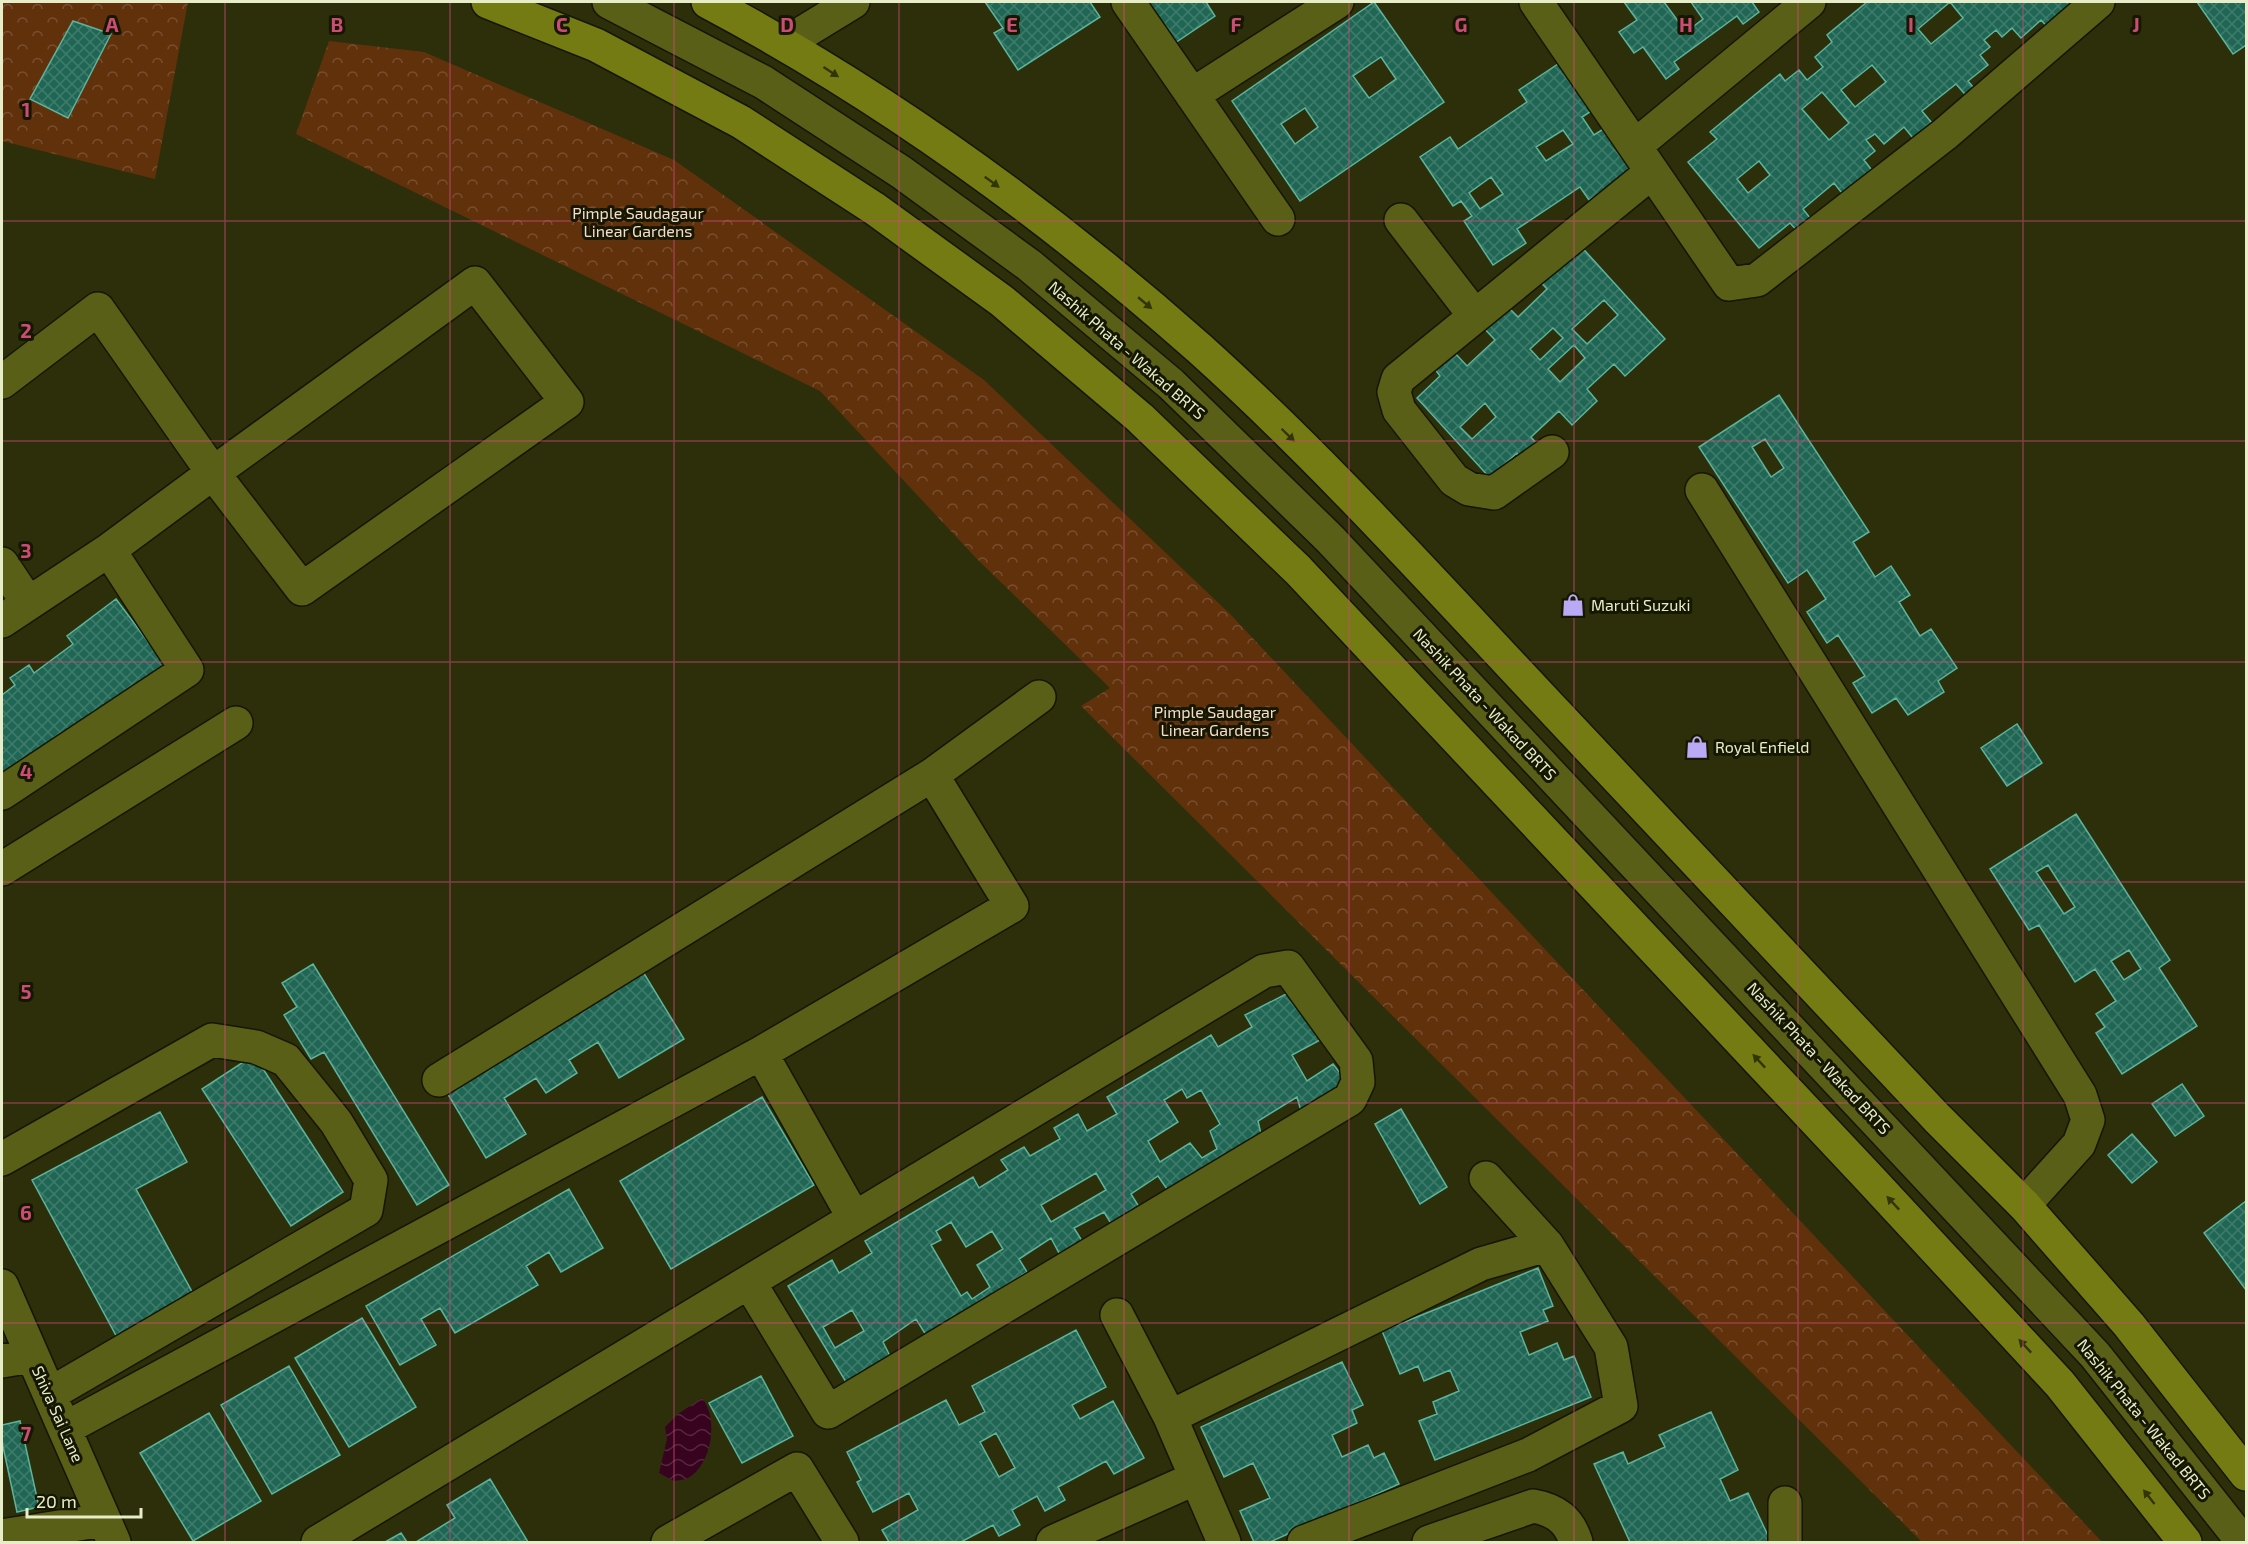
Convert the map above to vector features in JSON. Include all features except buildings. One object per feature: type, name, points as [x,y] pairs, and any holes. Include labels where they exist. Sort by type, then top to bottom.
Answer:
[{"type":"main road","points":[[488,2],[596,45],[741,122],[875,209],[1002,301],[1140,418],[1298,570],[1871,1180],[2060,1384],[2186,1542]]},
{"type":"main road","points":[[708,2],[786,43],[927,135],[1057,229],[1201,350],[1362,507],[1937,1118],[2024,1205],[2129,1325],[2247,1474]]},
{"type":"street","name":"Nashik Phata - Wakad BRTS","points":[[609,2],[764,82],[901,172],[1029,266],[1171,384],[1330,539],[2095,1355],[2243,1542]]},
{"type":"street","points":[[786,43],[854,2]]},
{"type":"street","points":[[1128,2],[1278,219]]},
{"type":"street","points":[[1192,95],[1337,2]]},
{"type":"street","points":[[1536,2],[1729,284],[1757,280],[1945,134],[2098,2]]},
{"type":"street","points":[[1552,452],[1494,494],[1469,489],[1454,480],[1399,410],[1394,392],[1398,379],[1475,316],[1809,2]]},
{"type":"street","points":[[1401,220],[1475,316]]},
{"type":"street","points":[[2,382],[98,309],[213,473],[302,589],[567,402],[476,283],[213,473],[109,550],[15,612],[2,564]]},
{"type":"street","points":[[1702,490],[2080,1095],[2088,1120],[2079,1144],[2024,1205]]},
{"type":"street","points":[[2,793],[187,670],[109,550]]},
{"type":"street","points":[[439,1080],[932,775],[1040,697]]},
{"type":"street","points":[[2,869],[236,723]]},
{"type":"street","points":[[66,1428],[761,1053],[1012,906],[932,775]]},
{"type":"street","points":[[318,1542],[748,1282],[854,1218],[1264,971],[1288,968],[1356,1061],[1358,1082],[1350,1100],[828,1412],[748,1282]]},
{"type":"street","points":[[2,1159],[212,1041],[256,1047],[286,1060],[336,1122],[371,1180],[366,1210],[50,1394]]},
{"type":"street","points":[[761,1053],[854,1218]]},
{"type":"street","points":[[1304,1542],[1528,1455],[1621,1406],[1611,1347],[1547,1245],[1486,1178]]},
{"type":"street","points":[[1170,1417],[1481,1264],[1547,1245]]},
{"type":"street","name":"Shiva Sai Lane","points":[[2,1286],[17,1358],[50,1394],[109,1531]]},
{"type":"street","points":[[1117,1315],[1170,1417],[1224,1542]]},
{"type":"street","points":[[668,1542],[797,1469],[842,1542]]},
{"type":"street","points":[[1053,1542],[1196,1478]]},
{"type":"street","points":[[1785,1503],[1785,1542]]},
{"type":"street","points":[[1429,1542],[1533,1506],[1547,1508],[1562,1517],[1572,1529],[1576,1542]]},
{"type":"street","points":[[2,1536],[109,1531]]},
{"type":"green space","points":[[2,2],[188,2],[155,179],[2,141]]},
{"type":"green space","points":[[329,41],[424,52],[674,160],[984,380],[1230,614],[2102,1542],[1922,1542],[1081,706],[1110,688],[977,559],[820,391],[296,134]]},
{"type":"water","points":[[702,1398],[710,1417],[710,1441],[707,1452],[696,1472],[688,1478],[674,1481],[659,1473],[667,1439],[665,1427],[678,1414]]},
{"type":"place","name":"Maruti Suzuki","points":[[1573,605]]},
{"type":"place","name":"Royal Enfield","points":[[1697,747]]},
{"type":"park label","name":"Pimple Saudagaur Linear Gardens","points":[[638,222]]},
{"type":"park label","name":"Pimple Saudagar Linear Gardens","points":[[1215,721]]}]
